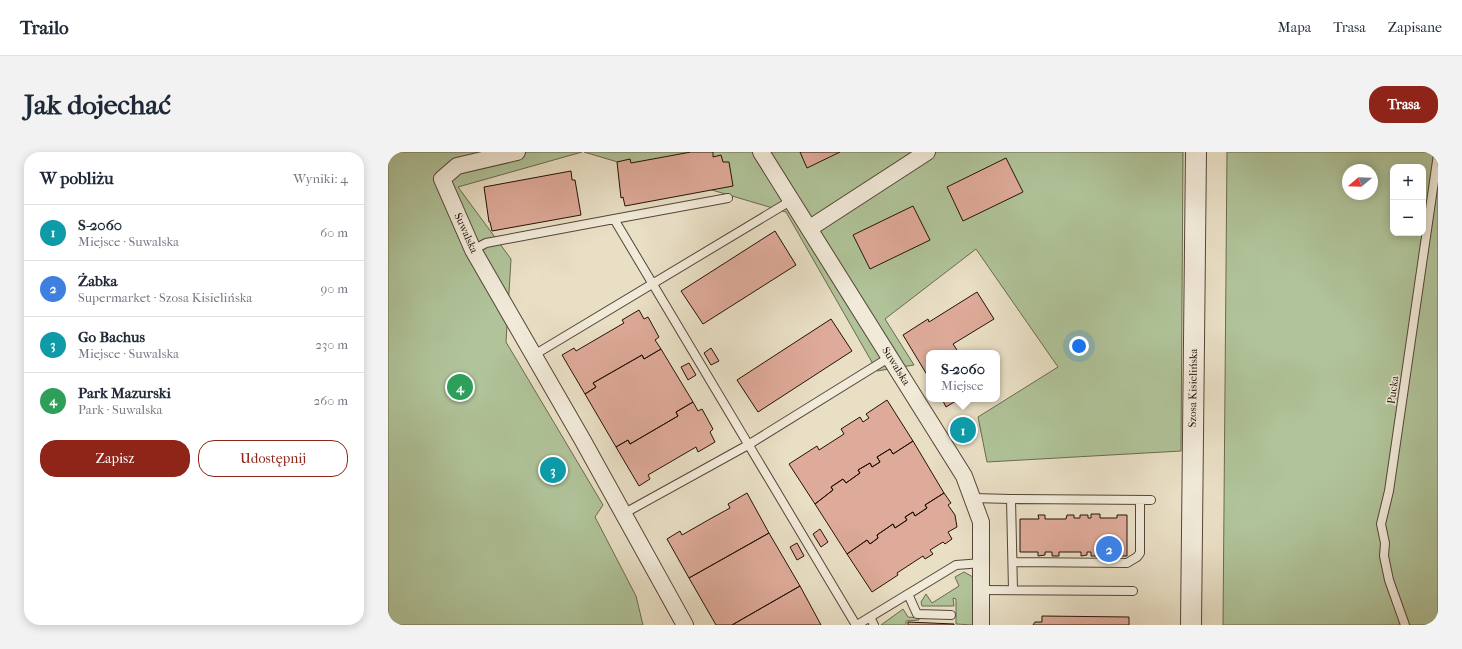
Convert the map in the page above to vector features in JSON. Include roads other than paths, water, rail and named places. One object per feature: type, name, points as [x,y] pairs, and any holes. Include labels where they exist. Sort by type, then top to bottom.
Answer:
[{"type":"street","name":"Suwalska","points":[[517,152],[457,166],[442,179],[473,250],[534,355],[685,625]]},
{"type":"street","name":"Suwalska","points":[[761,152],[964,476],[981,522],[981,625]]},
{"type":"street","points":[[810,228],[927,152]]},
{"type":"street","name":"Szosa Kisielińska","points":[[1191,625],[1196,152]]},
{"type":"lane","name":"Pucka","points":[[1405,625],[1388,580],[1381,524],[1389,491],[1438,154]]},
{"type":"lane","points":[[473,250],[486,243],[728,198]]},
{"type":"lane","points":[[534,355],[792,200]]},
{"type":"lane","points":[[614,219],[856,625],[956,565],[982,563]]},
{"type":"lane","points":[[623,514],[748,445],[890,357]]},
{"type":"lane","points":[[973,498],[1151,500]]},
{"type":"lane","points":[[1011,499],[1013,590]]},
{"type":"lane","points":[[1013,562],[1127,563],[1137,557],[1140,552],[1140,500]]},
{"type":"lane","points":[[981,590],[1133,591]]},
{"type":"lane","points":[[908,594],[917,614],[950,615]]},
{"type":"lane","points":[[870,617],[874,625]]},
{"type":"place","name":"Park Mazurski","points":[[460,387]]},
{"type":"place","name":"S-2060","points":[[963,430]]},
{"type":"place","name":"Go Bachus","points":[[553,470]]},
{"type":"place","name":"Żabka","points":[[1109,549]]}]
